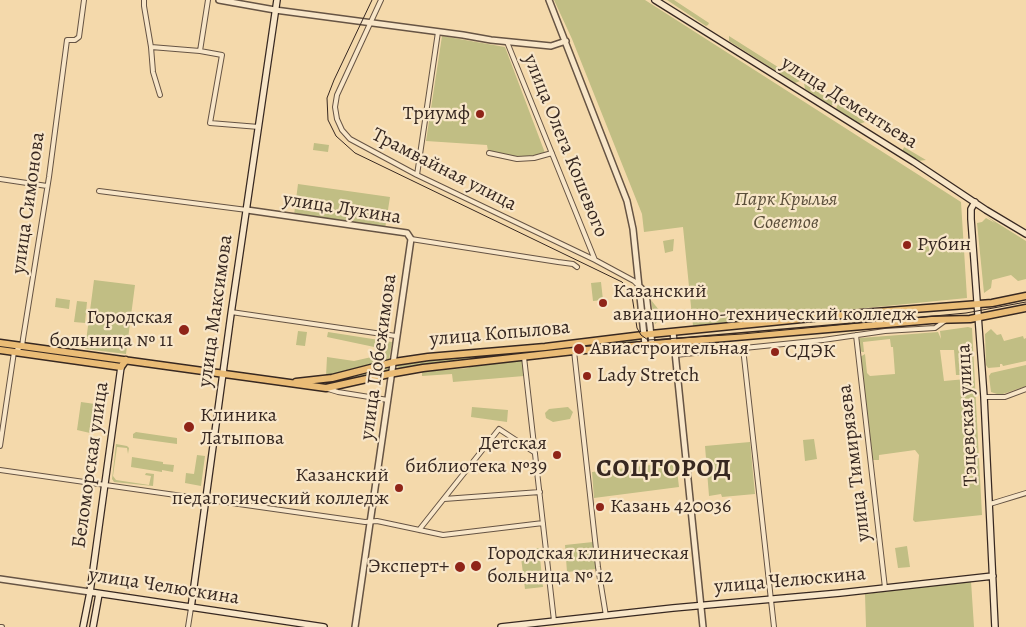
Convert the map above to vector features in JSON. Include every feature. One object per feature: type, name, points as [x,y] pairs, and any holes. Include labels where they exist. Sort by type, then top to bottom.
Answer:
[{"type":"main road","name":"улица Максимова","points":[[191,608],[231,312],[277,0]]},
{"type":"main road","name":"улица Дементьева","points":[[654,0],[1026,234]]},
{"type":"main road","name":"Тэцевская улица","points":[[975,202],[971,209],[971,219],[984,397],[995,627]]},
{"type":"main road","name":"улица Копылова","points":[[286,382],[332,378],[394,362],[673,332],[992,303],[1026,296]]},
{"type":"main road","name":"улица Копылова","points":[[326,388],[423,368],[574,351],[932,320],[978,318],[1026,308]]},
{"type":"main road","points":[[747,325],[741,330],[744,336],[748,337]]},
{"type":"main road","points":[[0,343],[326,388]]},
{"type":"main road","points":[[0,350],[122,367],[126,360]]},
{"type":"main road","name":"Беломорская улица","points":[[83,627],[90,592],[122,367]]},
{"type":"main road","name":"улица Челюскина","points":[[501,627],[529,626],[554,621],[701,605],[771,600],[993,576]]},
{"type":"main road","name":"улица Челюскина","points":[[90,592],[324,627]]},
{"type":"main road","points":[[93,627],[99,594]]},
{"type":"street","name":"улица Симонова","points":[[22,346],[47,186],[66,40],[75,40],[79,37],[84,0]]},
{"type":"street","points":[[144,0],[153,72],[160,95]]},
{"type":"street","points":[[200,51],[208,0]]},
{"type":"street","points":[[219,0],[275,10],[507,42],[551,46],[566,41]]},
{"type":"street","name":"Трамвайная улица","points":[[382,0],[337,95],[335,107],[337,119],[342,130],[350,139],[417,175],[595,260],[634,281],[639,286]]},
{"type":"street","name":"улица Олега Кошевого","points":[[549,0],[628,201],[639,286],[646,293],[648,345]]},
{"type":"street","points":[[417,175],[438,32]]},
{"type":"street","name":"улица Олега Кошевого","points":[[507,42],[595,260]]},
{"type":"street","points":[[151,47],[200,51],[222,55],[210,123],[259,126]]},
{"type":"street","points":[[489,153],[517,159],[534,158],[552,153]]},
{"type":"street","points":[[0,179],[47,186]]},
{"type":"street","name":"улица Лукина","points":[[99,191],[407,233],[411,240],[573,264],[577,267]]},
{"type":"street","name":"улица Побежимова","points":[[355,627],[411,240]]},
{"type":"street","points":[[231,312],[396,336]]},
{"type":"street","name":"улица Копылова","points":[[675,354],[935,328],[946,320]]},
{"type":"street","points":[[822,330],[824,340]]},
{"type":"street","points":[[673,332],[703,627]]},
{"type":"street","name":"улица Тимирязева","points":[[856,335],[885,588]]},
{"type":"street","points":[[0,446],[14,352],[22,346]]},
{"type":"street","points":[[743,348],[774,627]]},
{"type":"street","points":[[574,351],[598,567],[606,616]]},
{"type":"street","points":[[524,357],[554,621]]},
{"type":"street","points":[[326,388],[338,392],[388,400]]},
{"type":"street","points":[[984,397],[1005,397],[1026,389]]},
{"type":"street","points":[[419,530],[499,429],[535,452]]},
{"type":"street","points":[[0,470],[206,500],[370,522],[377,521],[443,535],[543,523]]},
{"type":"street","points":[[444,499],[540,492]]},
{"type":"street","points":[[990,504],[1026,493]]},
{"type":"street","name":"улица Челюскина","points":[[0,579],[90,592]]},
{"type":"street","name":"улица Максимова","points":[[188,627],[191,608]]},
{"type":"green space","name":"Парк Крылья Советов","points":[[554,0],[645,0],[961,202],[967,298],[754,319],[749,311],[742,310],[731,312],[728,316],[728,322],[693,326],[683,227],[644,232],[642,214],[572,39]]},
{"type":"green space","points":[[667,0],[674,0],[709,23],[708,25],[706,26]]},
{"type":"green space","name":"Триумф","points":[[442,36],[505,47],[545,153],[525,157],[507,156],[488,151],[487,145],[426,141]]},
{"type":"green space","points":[[729,36],[800,81],[795,83],[729,41]]},
{"type":"green space","points":[[804,83],[835,103],[831,106],[805,89]]},
{"type":"green space","points":[[838,104],[865,122],[859,124],[836,109]]},
{"type":"green space","points":[[314,143],[329,145],[328,152],[313,150]]},
{"type":"green space","points":[[904,147],[926,160],[918,161],[902,152]]},
{"type":"green space","points":[[298,184],[390,197],[385,229],[294,215]]},
{"type":"green space","points":[[986,216],[1026,241],[1026,279],[1018,281],[1011,275],[992,280],[991,288],[984,293],[977,223],[982,222],[986,218],[995,223]]},
{"type":"green space","points":[[674,239],[673,251],[665,253],[663,241]]},
{"type":"green space","points":[[94,280],[135,285],[126,354],[85,349]]},
{"type":"green space","points":[[601,282],[603,300],[593,301],[591,283]]},
{"type":"green space","points":[[56,298],[70,300],[69,309],[55,307]]},
{"type":"green space","points":[[651,300],[661,313],[662,318],[655,324]]},
{"type":"green space","points":[[77,301],[87,302],[85,323],[74,322]]},
{"type":"green space","points":[[972,328],[982,515],[915,522],[913,520],[919,455],[915,450],[879,455],[879,460],[872,460],[860,357],[865,354],[867,373],[870,376],[895,374],[893,347],[891,347],[890,339],[863,342],[864,352],[862,352],[859,350],[858,341],[860,338],[938,332],[941,339],[940,331]],"holes":[[[940,350],[954,350],[956,375],[966,375],[966,379],[944,381]]]},
{"type":"green space","points":[[991,329],[997,335],[1001,334],[1004,341],[1023,336],[1024,339],[1026,338],[1026,361],[1003,366],[1000,364],[1000,367],[988,368],[986,365],[985,334]]},
{"type":"green space","points":[[298,331],[307,332],[305,346],[296,345]]},
{"type":"green space","points":[[328,332],[392,342],[389,359],[326,376],[327,357],[354,361],[376,356],[379,348],[327,337]]},
{"type":"green space","points":[[626,340],[638,341],[397,367],[400,363]]},
{"type":"green space","points":[[523,361],[524,376],[453,382],[452,374],[422,376],[422,372],[468,368],[471,365]]},
{"type":"green space","points":[[1026,365],[1026,386],[1000,395],[991,392],[989,376],[991,373]]},
{"type":"green space","points":[[390,367],[390,370],[347,382],[328,385],[316,384],[339,381]]},
{"type":"green space","points":[[81,402],[95,404],[90,433],[77,430]]},
{"type":"green space","points":[[472,407],[508,410],[507,422],[471,417]]},
{"type":"green space","points":[[568,407],[573,412],[570,419],[553,422],[546,418],[545,413],[549,409]]},
{"type":"green space","points":[[136,432],[177,438],[177,444],[133,438],[133,434]]},
{"type":"green space","points":[[814,439],[817,459],[805,461],[803,440]]},
{"type":"green space","points":[[750,442],[755,494],[722,497],[721,494],[709,496],[705,446]]},
{"type":"green space","points":[[116,444],[129,448],[128,454],[127,448],[117,447],[113,476],[116,480],[149,485],[151,476],[145,475],[146,473],[154,474],[153,486],[114,482],[112,479]]},
{"type":"green space","points":[[197,455],[205,456],[201,486],[185,483],[186,473],[194,474]]},
{"type":"green space","points":[[132,457],[174,465],[173,472],[131,467]]},
{"type":"green space","points":[[676,462],[679,487],[594,498],[592,472]]},
{"type":"green space","points":[[593,542],[596,569],[567,572],[565,545]]},
{"type":"green space","points":[[907,546],[910,567],[898,568],[895,548]]},
{"type":"green space","points":[[539,548],[543,587],[525,589],[520,550]]},
{"type":"green space","points":[[971,581],[974,627],[866,627],[865,594]]},
{"type":"tram line","points":[[372,0],[327,98],[328,120],[336,136],[355,153],[622,282],[632,296],[637,328],[641,335],[648,340],[742,334],[966,313],[1026,302]]},
{"type":"place","name":"Триумф","points":[[480,114]]},
{"type":"place","name":"Рубин","points":[[907,245]]},
{"type":"place","name":"Казанский авиационно-технический колледж","points":[[603,303]]},
{"type":"place","name":"Городская больница № 11","points":[[184,330]]},
{"type":"place","name":"Авиастроительная","points":[[579,349]]},
{"type":"place","name":"СДЭК","points":[[775,352]]},
{"type":"place","name":"Lady Stretch","points":[[587,376]]},
{"type":"place","name":"Клиника Латыпова","points":[[189,427]]},
{"type":"place","name":"Детская библиотека №39","points":[[557,455]]},
{"type":"place","name":"Казанский педагогический колледж","points":[[399,488]]},
{"type":"place","name":"Казань 420036","points":[[600,507]]},
{"type":"place","name":"Городская клиническая больница № 12","points":[[476,566]]},
{"type":"place","name":"Эксперт+","points":[[460,567]]},
{"type":"district","name":"СОЦГОРОД","points":[[664,470]]}]
